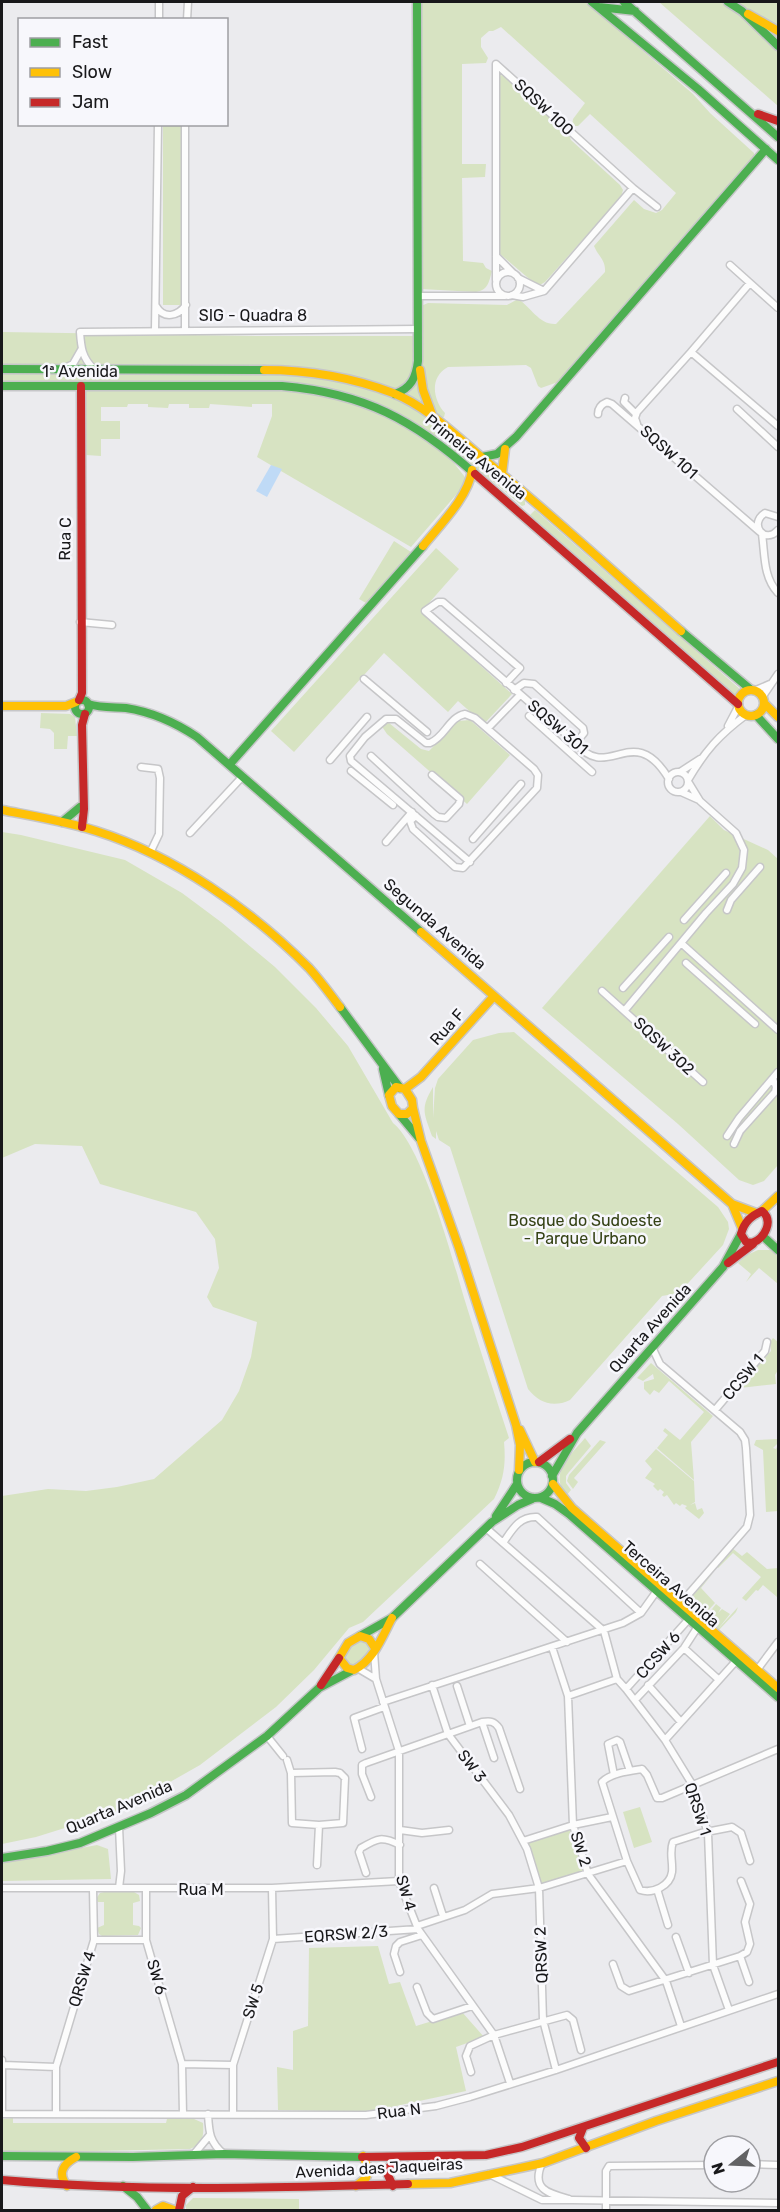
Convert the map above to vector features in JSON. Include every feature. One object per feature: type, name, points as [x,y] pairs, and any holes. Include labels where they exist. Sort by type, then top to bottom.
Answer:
[{"type":"main road","points":[[395,394],[409,388],[412,384],[417,369],[418,354],[417,2]]},
{"type":"main road","points":[[624,2],[778,137]]},
{"type":"main road","points":[[728,2],[778,31]]},
{"type":"main road","points":[[596,4],[635,11]]},
{"type":"main road","points":[[596,4],[698,89],[778,160]]},
{"type":"main road","points":[[742,11],[778,46]]},
{"type":"main road","points":[[746,108],[764,118],[778,121]]},
{"type":"main road","points":[[418,354],[423,390],[433,417],[482,457],[496,455],[505,448],[766,149]]},
{"type":"main road","points":[[130,386],[137,379],[132,368]]},
{"type":"main road","name":"Primeira Avenida","points":[[2,369],[300,370],[343,377],[395,394],[433,417]]},
{"type":"main road","points":[[2,386],[30,386],[25,377],[29,369]]},
{"type":"main road","name":"1ª Avenida","points":[[30,386],[130,386]]},
{"type":"main road","name":"Primeira Avenida","points":[[130,386],[282,386],[319,389],[341,394],[389,411],[425,432],[472,470],[738,705]]},
{"type":"main road","name":"Rua C","points":[[80,826],[83,793],[80,622],[81,387]]},
{"type":"main road","points":[[443,446],[445,438],[454,435]]},
{"type":"main road","points":[[502,474],[505,448]]},
{"type":"main road","name":"Primeira Avenida","points":[[482,457],[557,519],[624,581],[758,694],[778,717]]},
{"type":"main road","points":[[230,764],[418,553],[464,495],[470,484],[472,470]]},
{"type":"main road","points":[[464,495],[477,487],[490,486]]},
{"type":"main road","points":[[519,512],[528,509],[533,501]]},
{"type":"main road","points":[[746,690],[758,694],[761,712],[756,715],[746,715],[738,705],[740,696],[746,690]]},
{"type":"main road","points":[[2,706],[82,705]]},
{"type":"main road","name":"Segunda Avenida","points":[[82,705],[127,708],[167,720],[196,736],[732,1204],[759,1212]]},
{"type":"main road","points":[[756,715],[778,739]]},
{"type":"main road","points":[[62,822],[82,808],[96,831]]},
{"type":"main road","points":[[2,810],[80,826],[150,853],[191,875],[252,917],[310,969],[351,1021],[382,1066],[403,1088],[412,1104],[421,1141],[459,1248],[516,1425],[520,1445],[517,1484],[489,1525]]},
{"type":"main road","name":"Rua F","points":[[403,1088],[422,1077],[494,996]]},
{"type":"main road","points":[[382,1066],[392,1106],[421,1141]]},
{"type":"main road","name":"Rua F","points":[[412,1104],[422,1077]]},
{"type":"main road","points":[[389,1095],[392,1089],[403,1088]]},
{"type":"main road","points":[[399,1114],[407,1114],[412,1104]]},
{"type":"main road","points":[[753,1244],[747,1243],[742,1231],[746,1222],[778,1196]]},
{"type":"main road","name":"Segunda Avenida","points":[[732,1204],[742,1231]]},
{"type":"main road","points":[[723,1267],[753,1244],[766,1239],[776,1226],[771,1214],[759,1212]]},
{"type":"main road","name":"Quarta Avenida","points":[[537,1462],[573,1437],[723,1267],[742,1231]]},
{"type":"main road","points":[[766,1239],[778,1250]]},
{"type":"main road","points":[[516,1425],[537,1462]]},
{"type":"main road","name":"Quarta Avenida","points":[[553,1480],[573,1437]]},
{"type":"main road","points":[[393,1617],[366,1663],[355,1670],[346,1668],[339,1658],[348,1643],[393,1617],[489,1525],[518,1504],[537,1498],[549,1491],[553,1480],[546,1466],[537,1462],[529,1463],[519,1470]]},
{"type":"main road","name":"Terceira Avenida","points":[[553,1480],[572,1508],[778,1688]]},
{"type":"main road","points":[[517,1484],[522,1494],[537,1498]]},
{"type":"main road","name":"Terceira Avenida","points":[[537,1498],[555,1504],[569,1514],[778,1697]]},
{"type":"main road","points":[[360,1636],[369,1639],[374,1650]]},
{"type":"main road","name":"Quarta Avenida","points":[[2,1858],[80,1843],[186,1795],[267,1736],[319,1688],[339,1658]]},
{"type":"main road","name":"Quarta Avenida","points":[[319,1688],[355,1670]]},
{"type":"main road","name":"Avenida das Jaqueiras","points":[[2,2156],[224,2154],[397,2158],[486,2154],[522,2147],[778,2062]]},
{"type":"main road","name":"Avenida das Jaqueiras","points":[[2,2180],[67,2186],[284,2188],[450,2183],[543,2163],[644,2125],[778,2081]]},
{"type":"main road","points":[[638,2109],[644,2116],[644,2125]]},
{"type":"main road","points":[[582,2128],[579,2139],[586,2148]]},
{"type":"main road","points":[[356,2186],[366,2178],[369,2170],[363,2156]]},
{"type":"main road","points":[[67,2186],[61,2180],[60,2173],[63,2165],[76,2157]]},
{"type":"main road","points":[[393,2186],[387,2177],[386,2170],[397,2158]]},
{"type":"main road","points":[[123,2186],[137,2197],[147,2211]]},
{"type":"main road","points":[[179,2211],[182,2196],[192,2187]]},
{"type":"main road","points":[[156,2211],[163,2206],[174,2211]]},
{"type":"street","points":[[159,2],[159,18]]},
{"type":"street","points":[[187,18],[188,2]]},
{"type":"street","name":"SQSW 100","points":[[496,282],[496,64],[633,188]]},
{"type":"street","points":[[155,330],[158,126]]},
{"type":"street","name":"SIG - Quadra 8","points":[[185,126],[185,330],[418,329]]},
{"type":"street","points":[[418,296],[512,295],[524,297],[544,291],[633,188],[657,207]]},
{"type":"street","points":[[496,256],[518,278],[544,291]]},
{"type":"street","points":[[730,265],[778,308]]},
{"type":"street","points":[[482,296],[505,272],[513,273]]},
{"type":"street","points":[[512,295],[518,290],[518,278]]},
{"type":"street","points":[[496,282],[498,292],[505,296]]},
{"type":"street","name":"SQSW 101","points":[[750,283],[636,414],[635,418],[637,424],[761,533]]},
{"type":"street","points":[[156,305],[162,313],[171,315],[182,311],[186,305]]},
{"type":"street","points":[[94,369],[81,350],[80,332],[185,330]]},
{"type":"street","points":[[62,369],[72,364],[81,350]]},
{"type":"street","points":[[691,352],[777,424],[766,436]]},
{"type":"street","points":[[625,398],[624,402],[636,414]]},
{"type":"street","points":[[598,414],[601,406],[607,402],[637,424]]},
{"type":"street","points":[[737,409],[778,447]]},
{"type":"street","points":[[778,517],[765,513],[759,518],[757,525],[761,533],[769,580],[778,593]]},
{"type":"street","points":[[744,518],[759,518]]},
{"type":"street","points":[[765,552],[772,536],[778,531]]},
{"type":"street","points":[[761,533],[772,536]]},
{"type":"street","name":"SQSW 301","points":[[506,683],[520,668],[443,602],[438,602],[425,611],[506,683],[589,755],[596,758],[610,757],[630,751],[641,752],[647,754],[662,767],[669,779]]},
{"type":"street","points":[[80,622],[112,625]]},
{"type":"street","points":[[758,694],[778,674]]},
{"type":"street","points":[[364,679],[427,732]]},
{"type":"street","points":[[514,690],[524,683],[534,684],[583,728],[584,734],[576,743]]},
{"type":"street","name":"SQSW 301","points":[[488,728],[520,695]]},
{"type":"street","points":[[726,729],[738,705]]},
{"type":"street","points":[[414,814],[410,821],[413,829],[455,867],[463,868],[470,862],[502,828],[537,788],[538,775],[534,769],[470,715],[456,717],[437,740],[430,744],[396,719],[386,718],[351,752],[350,758],[470,862]]},
{"type":"street","points":[[700,758],[669,779],[672,790],[681,792],[686,789],[700,758],[726,729],[746,715]]},
{"type":"street","points":[[529,716],[592,772]]},
{"type":"street","points":[[330,760],[368,717]]},
{"type":"street","points":[[405,726],[413,721]]},
{"type":"street","points":[[551,735],[557,727]]},
{"type":"street","points":[[356,730],[365,737]]},
{"type":"street","points":[[372,756],[442,819],[449,816],[459,804],[460,799],[432,775]]},
{"type":"street","points":[[141,767],[158,769],[160,778],[159,834],[150,853]]},
{"type":"street","name":"SQSW 301","points":[[662,767],[677,772]]},
{"type":"street","points":[[351,771],[393,805]]},
{"type":"street","points":[[677,772],[685,775],[688,782]]},
{"type":"street","points":[[190,833],[243,776]]},
{"type":"street","name":"SQSW 302","points":[[625,1010],[706,913],[734,884],[742,868],[744,850],[742,842],[736,833],[700,801],[688,782]]},
{"type":"street","points":[[473,839],[521,784]]},
{"type":"street","points":[[377,793],[382,786]]},
{"type":"street","points":[[400,801],[409,790]]},
{"type":"street","name":"SQSW 302","points":[[681,792],[700,801]]},
{"type":"street","points":[[386,842],[414,814]]},
{"type":"street","points":[[491,817],[502,828]]},
{"type":"street","points":[[727,910],[731,900],[760,867]]},
{"type":"street","points":[[684,920],[726,873]]},
{"type":"street","points":[[734,884],[741,889]]},
{"type":"street","points":[[708,894],[716,903]]},
{"type":"street","points":[[724,894],[731,900]]},
{"type":"street","points":[[698,904],[706,913]]},
{"type":"street","points":[[623,988],[669,937]]},
{"type":"street","points":[[681,943],[778,1030]]},
{"type":"street","points":[[645,963],[656,973]]},
{"type":"street","points":[[686,963],[755,1024]]},
{"type":"street","points":[[697,973],[706,964]]},
{"type":"street","name":"SQSW 302","points":[[602,991],[704,1082]]},
{"type":"street","points":[[741,1011],[748,1004]]},
{"type":"street","points":[[727,1136],[739,1118],[778,1072]]},
{"type":"street","points":[[734,1144],[775,1092],[776,1087],[772,1079]]},
{"type":"street","points":[[739,1118],[747,1125]]},
{"type":"street","name":"CCSW 1","points":[[715,1410],[765,1351],[767,1342]]},
{"type":"street","points":[[652,1347],[660,1364]]},
{"type":"street","points":[[642,1359],[660,1364],[740,1432],[745,1440],[749,1521],[742,1533],[680,1604]]},
{"type":"street","points":[[503,1543],[517,1523],[527,1518],[537,1517],[641,1612]]},
{"type":"street","points":[[489,1525],[503,1543],[603,1631]]},
{"type":"street","points":[[480,1564],[567,1642]]},
{"type":"street","points":[[362,1749],[354,1718],[432,1685],[623,1623],[641,1612],[656,1592]]},
{"type":"street","name":"CCSW 6","points":[[626,1689],[688,1620]]},
{"type":"street","name":"CCSW 6","points":[[635,1700],[684,1648],[698,1628]]},
{"type":"street","name":"QRSW 1","points":[[603,1631],[617,1679],[664,1740],[692,1785],[708,1833],[713,1965],[729,2010]]},
{"type":"street","points":[[757,1670],[778,1642]]},
{"type":"street","name":"SW 2","points":[[552,1647],[568,1696],[573,1825],[588,1874],[666,1981],[681,2026]]},
{"type":"street","points":[[684,1648],[718,1679]]},
{"type":"street","name":"SW 4","points":[[374,1650],[376,1679],[399,1751],[399,1881],[417,1927],[494,2035],[510,2083]]},
{"type":"street","points":[[664,1740],[736,1661]]},
{"type":"street","points":[[355,1670],[376,1679]]},
{"type":"street","points":[[568,1696],[617,1679]]},
{"type":"street","name":"SW 3","points":[[432,1685],[448,1734],[509,1815],[523,1841]]},
{"type":"street","name":"CCSW 6","points":[[648,1685],[680,1721]]},
{"type":"street","points":[[458,1686],[470,1726]]},
{"type":"street","points":[[482,1722],[494,1758]]},
{"type":"street","points":[[370,1797],[362,1774],[362,1765],[482,1722],[495,1722],[499,1728],[520,1789]]},
{"type":"street","points":[[267,1736],[285,1758],[291,1773],[292,1823],[319,1825],[343,1823],[345,1778],[340,1773],[291,1773]]},
{"type":"street","points":[[614,1775],[608,1744],[617,1740],[620,1742],[630,1771]]},
{"type":"street","points":[[750,1861],[738,1830],[727,1828],[673,1842],[670,1849],[672,1872],[667,1881],[657,1890],[646,1892],[640,1890],[627,1861],[602,1782],[614,1775],[642,1769],[660,1799],[778,1749]]},
{"type":"street","points":[[523,1841],[573,1825],[612,1816]]},
{"type":"street","points":[[318,1865],[319,1825]]},
{"type":"street","points":[[119,1827],[121,1871],[119,1888]]},
{"type":"street","points":[[400,1830],[427,1833],[449,1830]]},
{"type":"street","points":[[366,1873],[359,1852],[362,1846],[381,1838],[400,1845]]},
{"type":"street","name":"QRSW 2","points":[[523,1841],[539,1888],[543,2020],[556,2070]]},
{"type":"street","name":"EQRSW 2/3","points":[[273,1939],[417,1927],[465,1910],[492,1894],[539,1888],[627,1861]]},
{"type":"street","name":"Rua M","points":[[2,1888],[272,1888],[399,1881]]},
{"type":"street","points":[[613,1964],[621,1986],[629,1991],[666,1981],[747,1952],[750,1944],[745,1922],[750,1904],[741,1881]]},
{"type":"street","name":"SW 5","points":[[233,2114],[233,2066],[273,1939],[272,1888]]},
{"type":"street","points":[[434,1888],[443,1916]]},
{"type":"street","name":"QRSW 4","points":[[56,2114],[56,2067],[93,1940],[93,1889]]},
{"type":"street","name":"SW 6","points":[[146,1889],[146,1940],[182,2064],[183,2114]]},
{"type":"street","points":[[657,1890],[668,1925]]},
{"type":"street","points":[[400,1972],[394,1954],[396,1946],[400,1942],[422,1935]]},
{"type":"street","points":[[676,1938],[689,1973]]},
{"type":"street","points":[[93,1940],[146,1940]]},
{"type":"street","points":[[740,1956],[748,1982]]},
{"type":"street","points":[[417,1987],[426,2013],[433,2019],[472,2006]]},
{"type":"street","name":"Rua N","points":[[2,2114],[366,2115],[398,2112],[436,2106],[556,2070],[778,1994]]},
{"type":"street","points":[[471,2072],[466,2056],[467,2049],[494,2035],[543,2020],[569,2015],[573,2020],[581,2050]]},
{"type":"street","points":[[2,2114],[2,2062],[56,2067]]},
{"type":"street","points":[[182,2064],[233,2066]]},
{"type":"street","points":[[208,2114],[209,2136],[214,2146],[224,2154]]},
{"type":"street","points":[[193,2155],[209,2136]]},
{"type":"street","points":[[543,2163],[538,2178],[540,2186],[552,2194],[572,2200]]},
{"type":"street","points":[[762,2164],[778,2164]]},
{"type":"street","points":[[606,2211],[606,2171],[609,2166],[702,2165]]},
{"type":"street","points":[[489,2174],[542,2200],[738,2207],[778,2203]]},
{"type":"green space","points":[[422,2],[586,2],[693,94],[710,113],[754,153],[754,159],[558,382],[541,388],[531,368],[526,365],[448,367],[438,377],[435,389],[438,402],[445,413],[441,418],[433,410],[423,383],[420,350],[421,306],[428,303],[507,305],[518,299],[540,319],[556,324],[605,272],[603,261],[594,246],[634,200],[644,209],[656,213],[662,210],[676,193],[590,114],[578,126],[572,126],[573,119],[585,103],[501,27],[489,31],[481,38],[481,47],[488,58],[486,63],[462,64],[462,164],[486,164],[485,177],[462,178],[463,261],[483,263],[492,271],[486,287],[480,291],[421,289]]},
{"type":"green space","points":[[659,2],[778,2],[778,106]]},
{"type":"green space","points":[[500,75],[506,76],[567,130],[571,140],[623,190],[621,197],[540,285],[534,283],[499,253]]},
{"type":"green space","points":[[163,126],[182,126],[182,305],[163,305]]},
{"type":"green space","points":[[2,332],[417,336],[424,405],[441,430],[435,439],[468,481],[411,547],[257,457],[272,416],[272,404],[252,404],[252,407],[210,404],[209,408],[189,408],[189,404],[169,404],[168,408],[148,407],[148,404],[101,407],[101,421],[120,421],[120,439],[101,439],[101,456],[86,455],[86,381],[2,381]]},
{"type":"green space","points":[[447,440],[450,440],[516,493],[525,501],[525,505],[522,506],[446,444]]},
{"type":"green space","points":[[535,510],[741,690],[735,697],[529,516]]},
{"type":"green space","points":[[394,541],[411,552],[366,603],[359,599]]},
{"type":"green space","points":[[436,548],[459,569],[421,612],[512,694],[484,724],[458,701],[448,712],[384,653],[294,752],[271,731]]},
{"type":"green space","points":[[41,713],[70,714],[75,717],[77,736],[68,736],[67,749],[54,749],[54,733],[50,729],[40,728]]},
{"type":"green space","points":[[470,720],[510,755],[467,804],[387,734],[381,725],[389,723],[421,749],[429,751],[458,721]]},
{"type":"green space","points":[[710,816],[724,830],[768,850],[778,859],[778,1165],[764,1181],[753,1185],[739,1180],[678,1124],[542,1008]]},
{"type":"green space","points":[[2,832],[125,860],[182,893],[275,967],[316,1008],[348,1046],[393,1123],[404,1136],[426,1179],[509,1438],[504,1442],[504,1471],[494,1499],[363,1622],[349,1628],[314,1670],[276,1707],[200,1765],[119,1811],[36,1837],[2,1844],[2,1496],[48,1489],[86,1491],[154,1479],[222,1420],[239,1391],[251,1357],[257,1322],[213,1307],[207,1297],[219,1268],[215,1239],[196,1212],[100,1184],[82,1146],[35,1144],[2,1158]]},
{"type":"green space","name":"Bosque do Sudoeste - Parque Urbano","points":[[514,1032],[718,1207],[728,1222],[729,1229],[723,1245],[679,1293],[662,1296],[570,1400],[558,1404],[542,1401],[528,1389],[450,1147],[439,1140],[436,1131],[436,1139],[432,1136],[425,1111],[426,1101],[433,1087],[433,1118],[435,1088],[438,1079],[473,1040],[499,1033]]},
{"type":"green space","points":[[758,1250],[770,1250],[778,1256],[778,1284],[759,1268],[746,1282],[751,1274],[738,1263],[747,1255]]},
{"type":"green space","points":[[773,1338],[778,1342],[776,1384],[740,1388],[771,1351],[770,1342]]},
{"type":"green space","points":[[651,1363],[713,1416],[691,1442],[694,1480],[657,1448],[668,1435],[663,1431],[665,1428],[680,1440],[704,1412],[669,1381],[659,1393],[654,1390],[650,1395],[644,1389],[644,1382],[654,1379],[653,1374],[643,1381],[637,1378]]},
{"type":"green space","points":[[585,1438],[591,1446],[566,1476],[566,1483],[571,1490],[566,1496],[561,1487],[561,1472],[568,1458]]},
{"type":"green space","points":[[778,1439],[778,1443],[773,1448],[776,1449],[778,1445],[778,1511],[766,1512],[763,1450],[754,1445],[756,1440]]},
{"type":"green space","points":[[600,1440],[606,1442],[574,1478],[578,1482],[573,1489],[567,1481],[569,1475]]},
{"type":"green space","points":[[656,1449],[694,1481],[695,1502],[690,1505],[695,1503],[697,1510],[702,1508],[704,1513],[699,1519],[685,1508],[687,1506],[682,1504],[680,1506],[676,1503],[674,1505],[667,1495],[664,1497],[662,1495],[664,1492],[660,1489],[658,1491],[653,1486],[655,1484],[645,1478],[652,1469],[645,1461]]},
{"type":"green space","points":[[732,1548],[742,1556],[747,1552],[767,1569],[778,1568],[777,1597],[763,1585],[746,1601],[742,1598],[761,1577],[733,1553],[718,1568],[717,1566]]},
{"type":"green space","points":[[714,1572],[701,1588],[715,1603],[703,1616],[687,1602]]},
{"type":"green space","points":[[716,1604],[721,1608],[718,1613],[722,1609],[730,1614],[718,1629],[738,1607],[719,1630],[705,1618]]},
{"type":"green space","points":[[360,1640],[366,1641],[370,1647],[364,1661],[352,1667],[345,1664],[345,1651]]},
{"type":"green space","points":[[640,1807],[652,1842],[634,1848],[623,1812]]},
{"type":"green space","points":[[569,1828],[583,1873],[540,1886],[526,1842]]},
{"type":"green space","points":[[97,1845],[108,1849],[111,1879],[2,1881],[2,1863]]},
{"type":"green space","points":[[134,1892],[139,1895],[140,1901],[133,1903],[133,1925],[141,1928],[138,1935],[102,1936],[99,1934],[97,1928],[104,1925],[104,1902],[98,1902],[96,1899],[100,1893]]},
{"type":"green space","points":[[378,1946],[389,1984],[400,1982],[416,2026],[462,2012],[484,2037],[456,2047],[466,2091],[368,2112],[278,2110],[277,2067],[293,2070],[293,2031],[308,2026],[309,1948]]},
{"type":"green space","points":[[13,2118],[13,2123],[166,2123],[167,2119],[194,2119],[203,2123],[203,2132],[200,2142],[190,2149],[2,2153],[2,2119]]},
{"type":"green space","points":[[193,2198],[299,2199],[299,2210],[186,2210],[186,2205]]},
{"type":"water","points":[[271,465],[282,469],[267,497],[256,491]]},
{"type":"traffic: fast","points":[[395,394],[412,382],[418,361],[417,2]]},
{"type":"traffic: fast","points":[[592,2],[698,89],[778,160]]},
{"type":"traffic: fast","points":[[624,2],[778,137]]},
{"type":"traffic: fast","points":[[728,2],[742,11],[778,46]]},
{"type":"traffic: fast","points":[[599,7],[635,11]]},
{"type":"traffic: fast","points":[[482,457],[497,454],[516,437],[766,149]]},
{"type":"traffic: fast","points":[[2,369],[264,370]]},
{"type":"traffic: fast","points":[[2,386],[282,386],[338,395],[386,412],[409,424],[431,438],[475,474]]},
{"type":"traffic: fast","points":[[230,764],[423,546]]},
{"type":"traffic: fast","points":[[681,631],[750,689]]},
{"type":"traffic: fast","points":[[79,700],[85,700],[89,707],[85,714],[79,714],[75,710],[75,704],[79,700]]},
{"type":"traffic: fast","points":[[88,704],[145,712],[197,737],[421,932]]},
{"type":"traffic: fast","points":[[756,715],[778,739]]},
{"type":"traffic: fast","points":[[62,822],[80,807]]},
{"type":"traffic: fast","points":[[340,1007],[400,1088]]},
{"type":"traffic: fast","points":[[383,1069],[389,1095]]},
{"type":"traffic: fast","points":[[399,1114],[419,1138]]},
{"type":"traffic: fast","points":[[552,1476],[577,1433],[723,1267],[741,1234]]},
{"type":"traffic: fast","points":[[766,1239],[778,1250]]},
{"type":"traffic: fast","points":[[535,1462],[548,1467],[553,1480],[548,1493],[535,1498],[522,1493],[517,1480],[522,1467],[535,1462]]},
{"type":"traffic: fast","points":[[496,1516],[517,1484]]},
{"type":"traffic: fast","points":[[541,1498],[569,1514],[778,1697]]},
{"type":"traffic: fast","points":[[360,1636],[392,1618],[492,1522],[532,1499]]},
{"type":"traffic: fast","points":[[2,1858],[80,1843],[151,1813],[186,1795],[267,1736],[319,1688],[351,1671]]},
{"type":"traffic: fast","points":[[2,2156],[133,2157],[224,2154],[362,2157]]},
{"type":"traffic: fast","points":[[123,2186],[137,2197],[147,2210]]},
{"type":"traffic: slow","points":[[748,14],[778,31]]},
{"type":"traffic: slow","points":[[264,370],[297,371],[346,379],[377,387],[418,406],[442,423],[535,502],[681,631]]},
{"type":"traffic: slow","points":[[420,370],[423,390],[433,417]]},
{"type":"traffic: slow","points":[[502,474],[505,449]]},
{"type":"traffic: slow","points":[[423,546],[460,500],[470,480],[472,470]]},
{"type":"traffic: slow","points":[[751,690],[760,694],[764,703],[760,712],[751,716],[742,712],[738,703],[742,694],[751,690]]},
{"type":"traffic: slow","points":[[2,706],[66,706],[76,702]]},
{"type":"traffic: slow","points":[[764,703],[778,717]]},
{"type":"traffic: slow","points":[[2,810],[96,831],[125,842],[183,870],[237,905],[262,925],[313,973],[340,1007]]},
{"type":"traffic: slow","points":[[421,932],[732,1204],[756,1213]]},
{"type":"traffic: slow","points":[[405,1089],[421,1077],[494,996]]},
{"type":"traffic: slow","points":[[396,1087],[405,1089],[412,1100],[413,1108],[407,1114],[399,1114],[392,1106],[389,1095],[396,1087]]},
{"type":"traffic: slow","points":[[413,1108],[421,1141],[459,1248],[516,1425],[520,1445],[519,1470]]},
{"type":"traffic: slow","points":[[762,1211],[778,1196]]},
{"type":"traffic: slow","points":[[732,1204],[742,1228]]},
{"type":"traffic: slow","points":[[520,1430],[535,1462]]},
{"type":"traffic: slow","points":[[553,1484],[572,1508],[778,1688]]},
{"type":"traffic: slow","points":[[375,1648],[369,1639],[360,1636],[348,1643],[339,1658],[347,1668],[354,1670],[361,1666],[377,1647],[392,1618]]},
{"type":"traffic: slow","points":[[408,2184],[450,2183],[543,2163],[656,2121],[778,2081]]},
{"type":"traffic: slow","points":[[356,2186],[366,2178],[369,2170],[363,2156]]},
{"type":"traffic: slow","points":[[67,2186],[62,2177],[63,2169],[76,2157]]},
{"type":"traffic: slow","points":[[156,2210],[163,2206],[174,2210]]},
{"type":"traffic: jam","points":[[758,114],[778,121]]},
{"type":"traffic: jam","points":[[79,700],[82,693],[81,386]]},
{"type":"traffic: jam","points":[[475,474],[738,704]]},
{"type":"traffic: jam","points":[[82,827],[84,809],[82,725],[85,714]]},
{"type":"traffic: jam","points":[[762,1211],[766,1215],[768,1224],[764,1233],[757,1241],[746,1242],[741,1234],[744,1226],[751,1217],[762,1211]]},
{"type":"traffic: jam","points":[[728,1263],[753,1244]]},
{"type":"traffic: jam","points":[[539,1462],[570,1439]]},
{"type":"traffic: jam","points":[[321,1685],[339,1658]]},
{"type":"traffic: jam","points":[[362,2157],[486,2155],[522,2147],[778,2062]]},
{"type":"traffic: jam","points":[[583,2128],[579,2138],[586,2148]]},
{"type":"traffic: jam","points":[[393,2186],[386,2171],[397,2158]]},
{"type":"traffic: jam","points":[[2,2180],[154,2188],[408,2184]]},
{"type":"traffic: jam","points":[[179,2210],[182,2196],[193,2187]]}]
